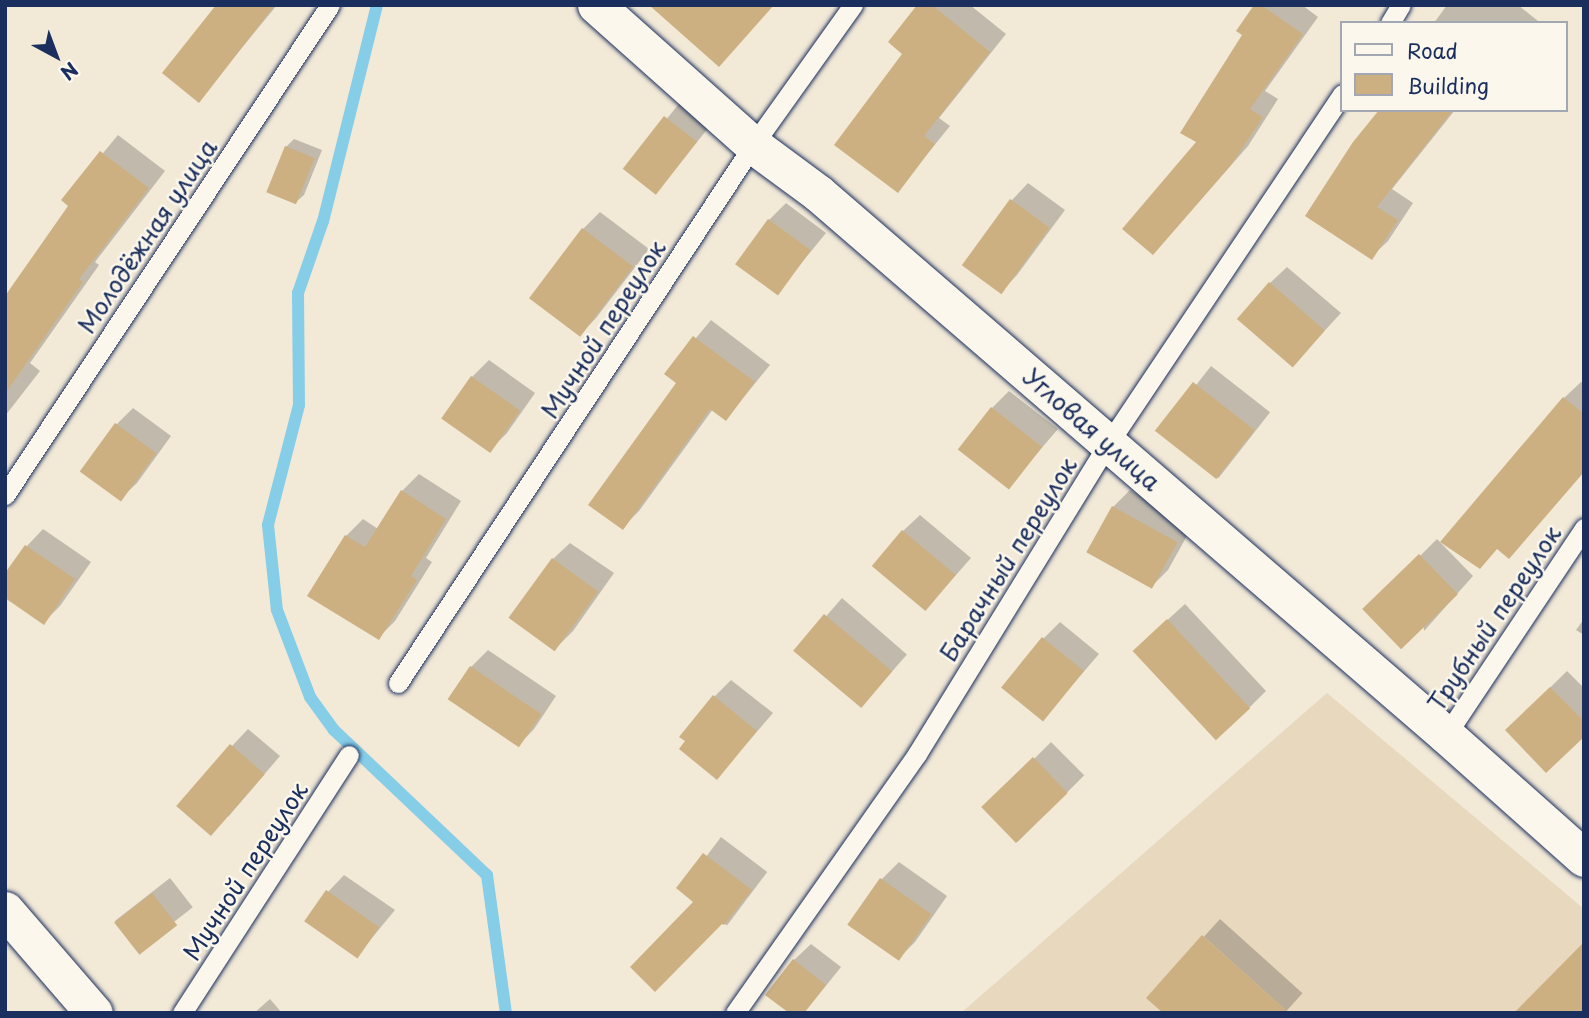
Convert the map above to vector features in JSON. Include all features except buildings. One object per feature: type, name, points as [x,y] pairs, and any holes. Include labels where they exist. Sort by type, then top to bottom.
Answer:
[{"type":"street","name":"Угловая улица","points":[[596,5],[753,145],[818,192],[1446,735],[1584,858]]},
{"type":"street","points":[[5,910],[94,1013]]},
{"type":"lane","name":"Молодёжная улица","points":[[5,495],[330,5]]},
{"type":"lane","name":"Мучной переулок","points":[[398,683],[753,145],[853,5]]},
{"type":"lane","points":[[1391,21],[1401,5]]},
{"type":"lane","name":"Барачный переулок","points":[[735,1013],[917,754],[1108,444],[1340,97]]},
{"type":"lane","name":"Трубный переулок","points":[[1446,735],[1584,528]]},
{"type":"lane","name":"Мучной переулок","points":[[183,1013],[349,755]]},
{"type":"shaded area","points":[[1327,693],[1584,909],[1584,1013],[961,1013]]},
{"type":"waterway","points":[[377,5],[323,221],[298,293],[299,405],[268,525],[277,610],[310,697],[334,730],[487,875],[506,1013]]}]
